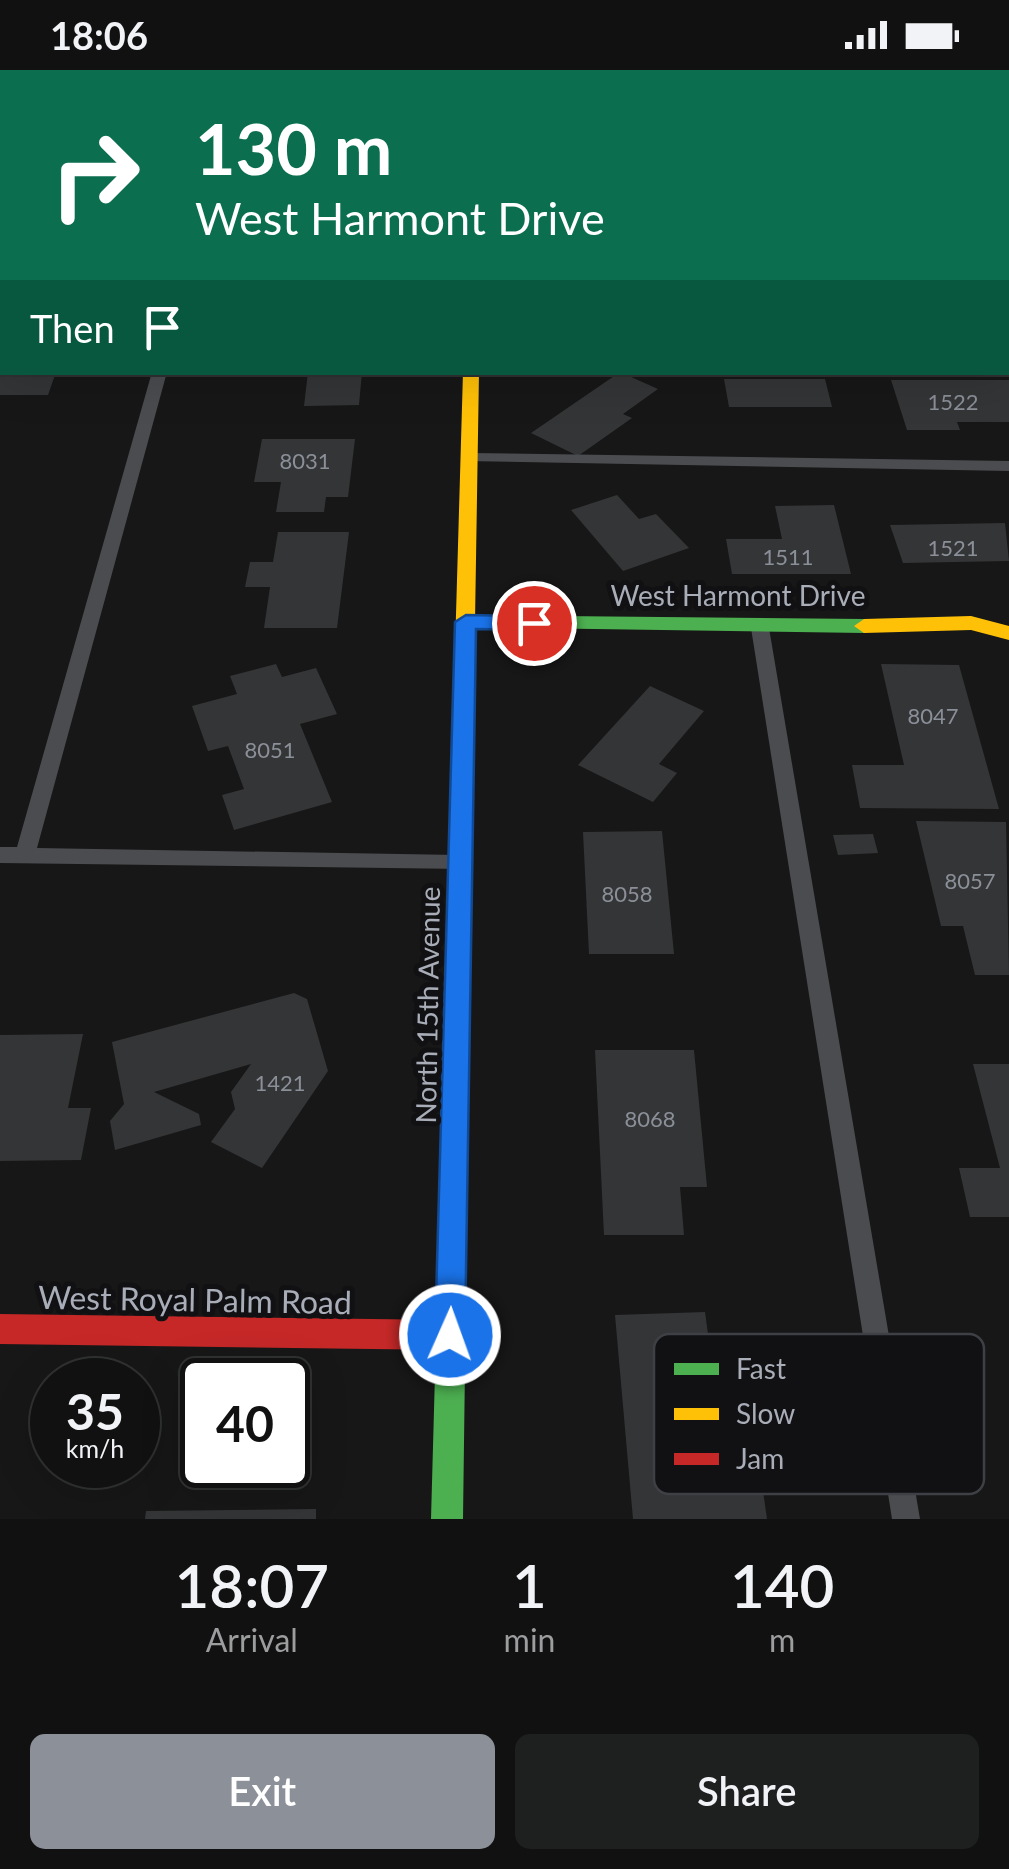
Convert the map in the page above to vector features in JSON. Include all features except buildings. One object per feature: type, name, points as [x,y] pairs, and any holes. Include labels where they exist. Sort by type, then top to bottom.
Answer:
[{"type":"street","name":"North 15th Avenue","points":[[447,1519],[471,375]]},
{"type":"street","name":"West Harmont Drive","points":[[466,622],[760,628],[971,624],[1009,634]]},
{"type":"street","name":"West Royal Palm Road","points":[[0,1329],[450,1335]]},
{"type":"lane","points":[[25,855],[159,375]]},
{"type":"lane","points":[[469,458],[1009,466]]},
{"type":"lane","points":[[760,628],[876,1334]]},
{"type":"lane","points":[[0,855],[459,863]]},
{"type":"lane","points":[[902,1494],[906,1519]]},
{"type":"traffic: fast","points":[[466,622],[864,626]]},
{"type":"traffic: fast","points":[[447,1519],[464,684]]},
{"type":"traffic: slow","points":[[464,684],[471,375]]},
{"type":"traffic: slow","points":[[864,626],[971,623],[1009,633]]},
{"type":"traffic: jam","points":[[0,1329],[450,1335]]},
{"type":"route","points":[[450,1335],[466,622],[534,623]]}]
